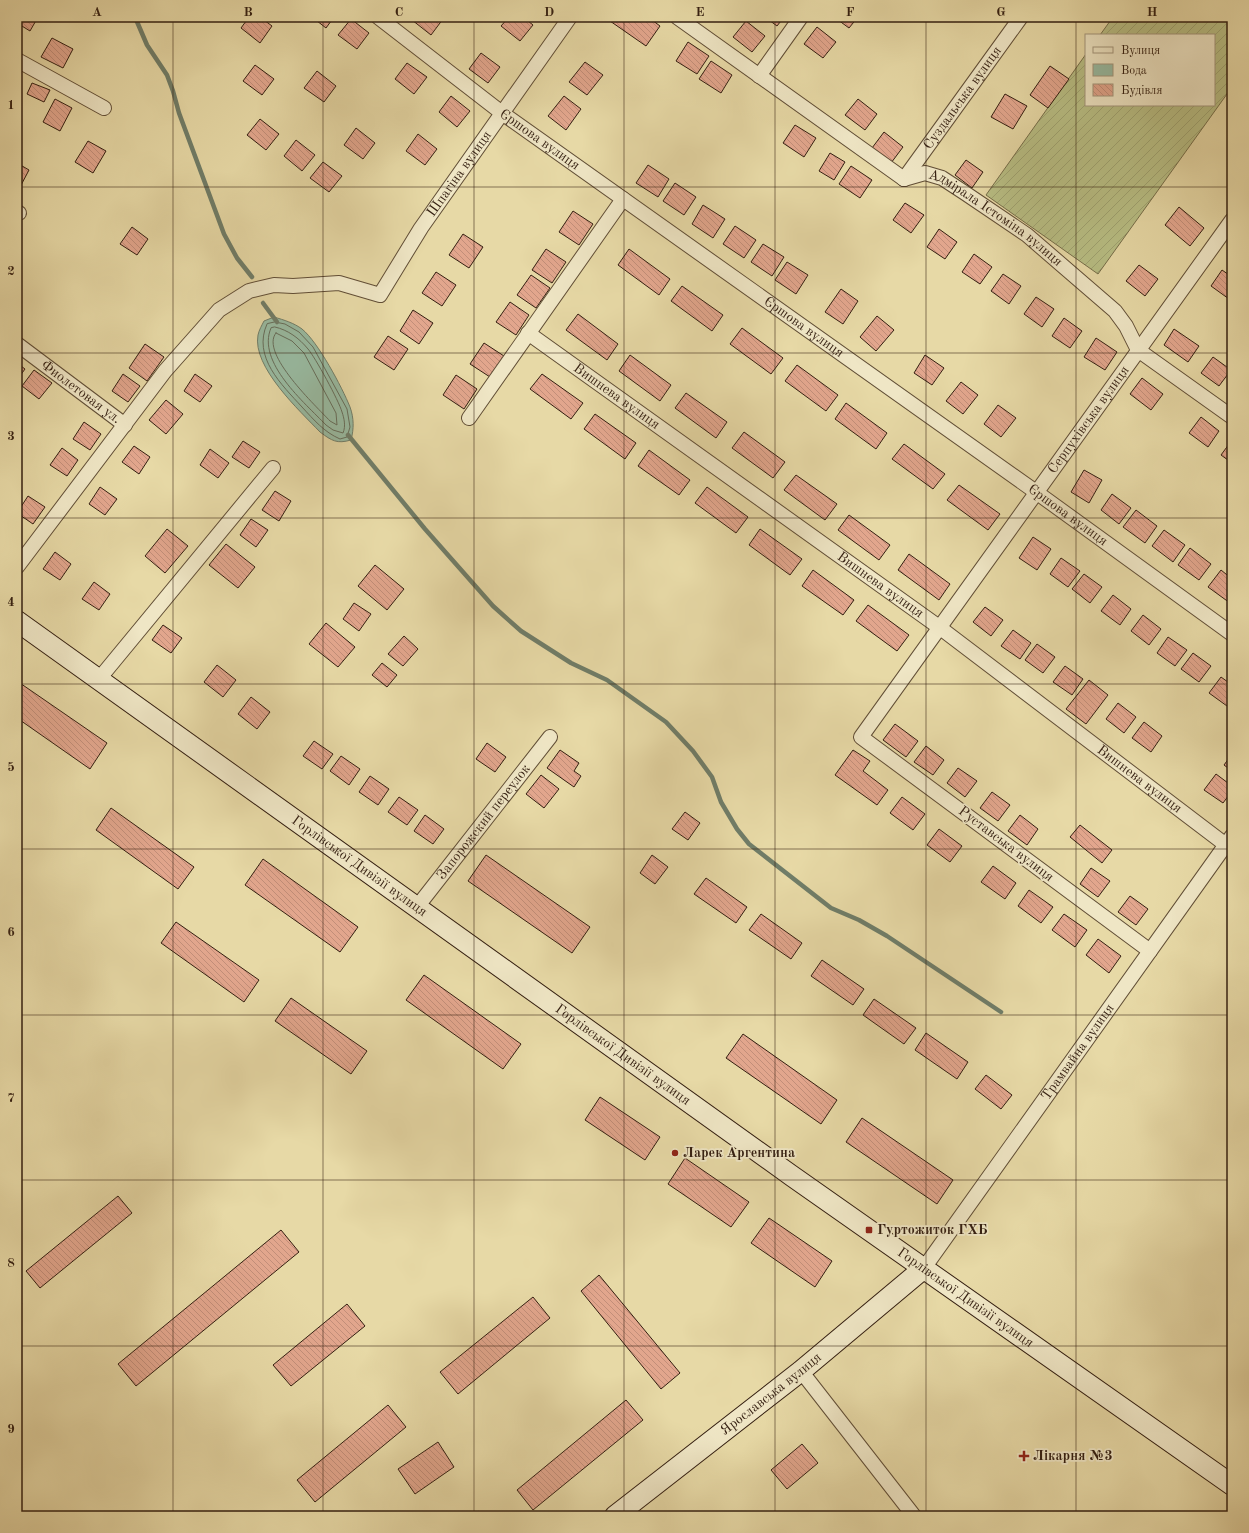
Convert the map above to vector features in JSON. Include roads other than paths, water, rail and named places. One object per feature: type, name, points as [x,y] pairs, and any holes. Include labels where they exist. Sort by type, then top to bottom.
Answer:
[{"type":"main road","name":"Горлівської Дивізії вулиця","points":[[17,621],[792,1176],[1232,1485]]},
{"type":"main road","name":"Ярославська вулиця","points":[[615,1516],[801,1371],[924,1268]]},
{"type":"street","name":"Єршова вулиця","points":[[378,17],[502,113],[1036,492],[1232,634]]},
{"type":"street","name":"Шпагіна вулиця","points":[[125,425],[165,371],[219,310],[249,291],[274,286],[339,283],[380,295],[421,228],[570,17]]},
{"type":"street","name":"Адмірала Істоміна вулиця","points":[[676,17],[904,179],[925,173],[942,178],[1027,235],[1115,311],[1126,326],[1138,350],[1232,417]]},
{"type":"street","points":[[759,76],[800,17]]},
{"type":"street","name":"Суздальська вулиця","points":[[904,179],[1021,17]]},
{"type":"street","points":[[17,60],[104,108]]},
{"type":"street","points":[[469,418],[624,199]]},
{"type":"street","name":"Серпухівська вулиця","points":[[861,737],[1232,220]]},
{"type":"street","name":"Вишнева вулиця","points":[[528,333],[939,627],[1229,841]]},
{"type":"street","name":"Фиолетовая ул.","points":[[17,344],[125,425]]},
{"type":"street","points":[[17,567],[125,425]]},
{"type":"street","points":[[99,679],[273,468]]},
{"type":"street","name":"Запорожский переулок","points":[[417,907],[550,737]]},
{"type":"street","name":"Руставська вулиця","points":[[861,737],[1150,951]]},
{"type":"street","name":"Трамвайна вулиця","points":[[924,1268],[1229,841]]},
{"type":"street","points":[[801,1371],[914,1516]]},
{"type":"water","points":[[274,317],[292,323],[302,329],[322,354],[336,377],[350,407],[353,424],[351,440],[338,442],[328,438],[320,432],[290,401],[270,374],[262,361],[258,347],[258,335],[264,321]]},
{"type":"waterway","points":[[135,17],[147,45],[167,75],[179,113],[224,234],[237,258],[252,277]]},
{"type":"waterway","points":[[263,303],[277,322]]},
{"type":"waterway","points":[[348,435],[425,529],[493,606],[521,631],[571,663],[607,680],[666,722],[693,751],[712,777],[721,802],[737,829],[749,844],[831,908],[859,920],[887,936],[1001,1012]]},
{"type":"place","name":"Ларек Аргентина","points":[[675,1153]]},
{"type":"place","name":"Гуртожиток ГХБ","points":[[869,1230]]},
{"type":"place","name":"Лікарня №3","points":[[1024,1456]]}]
